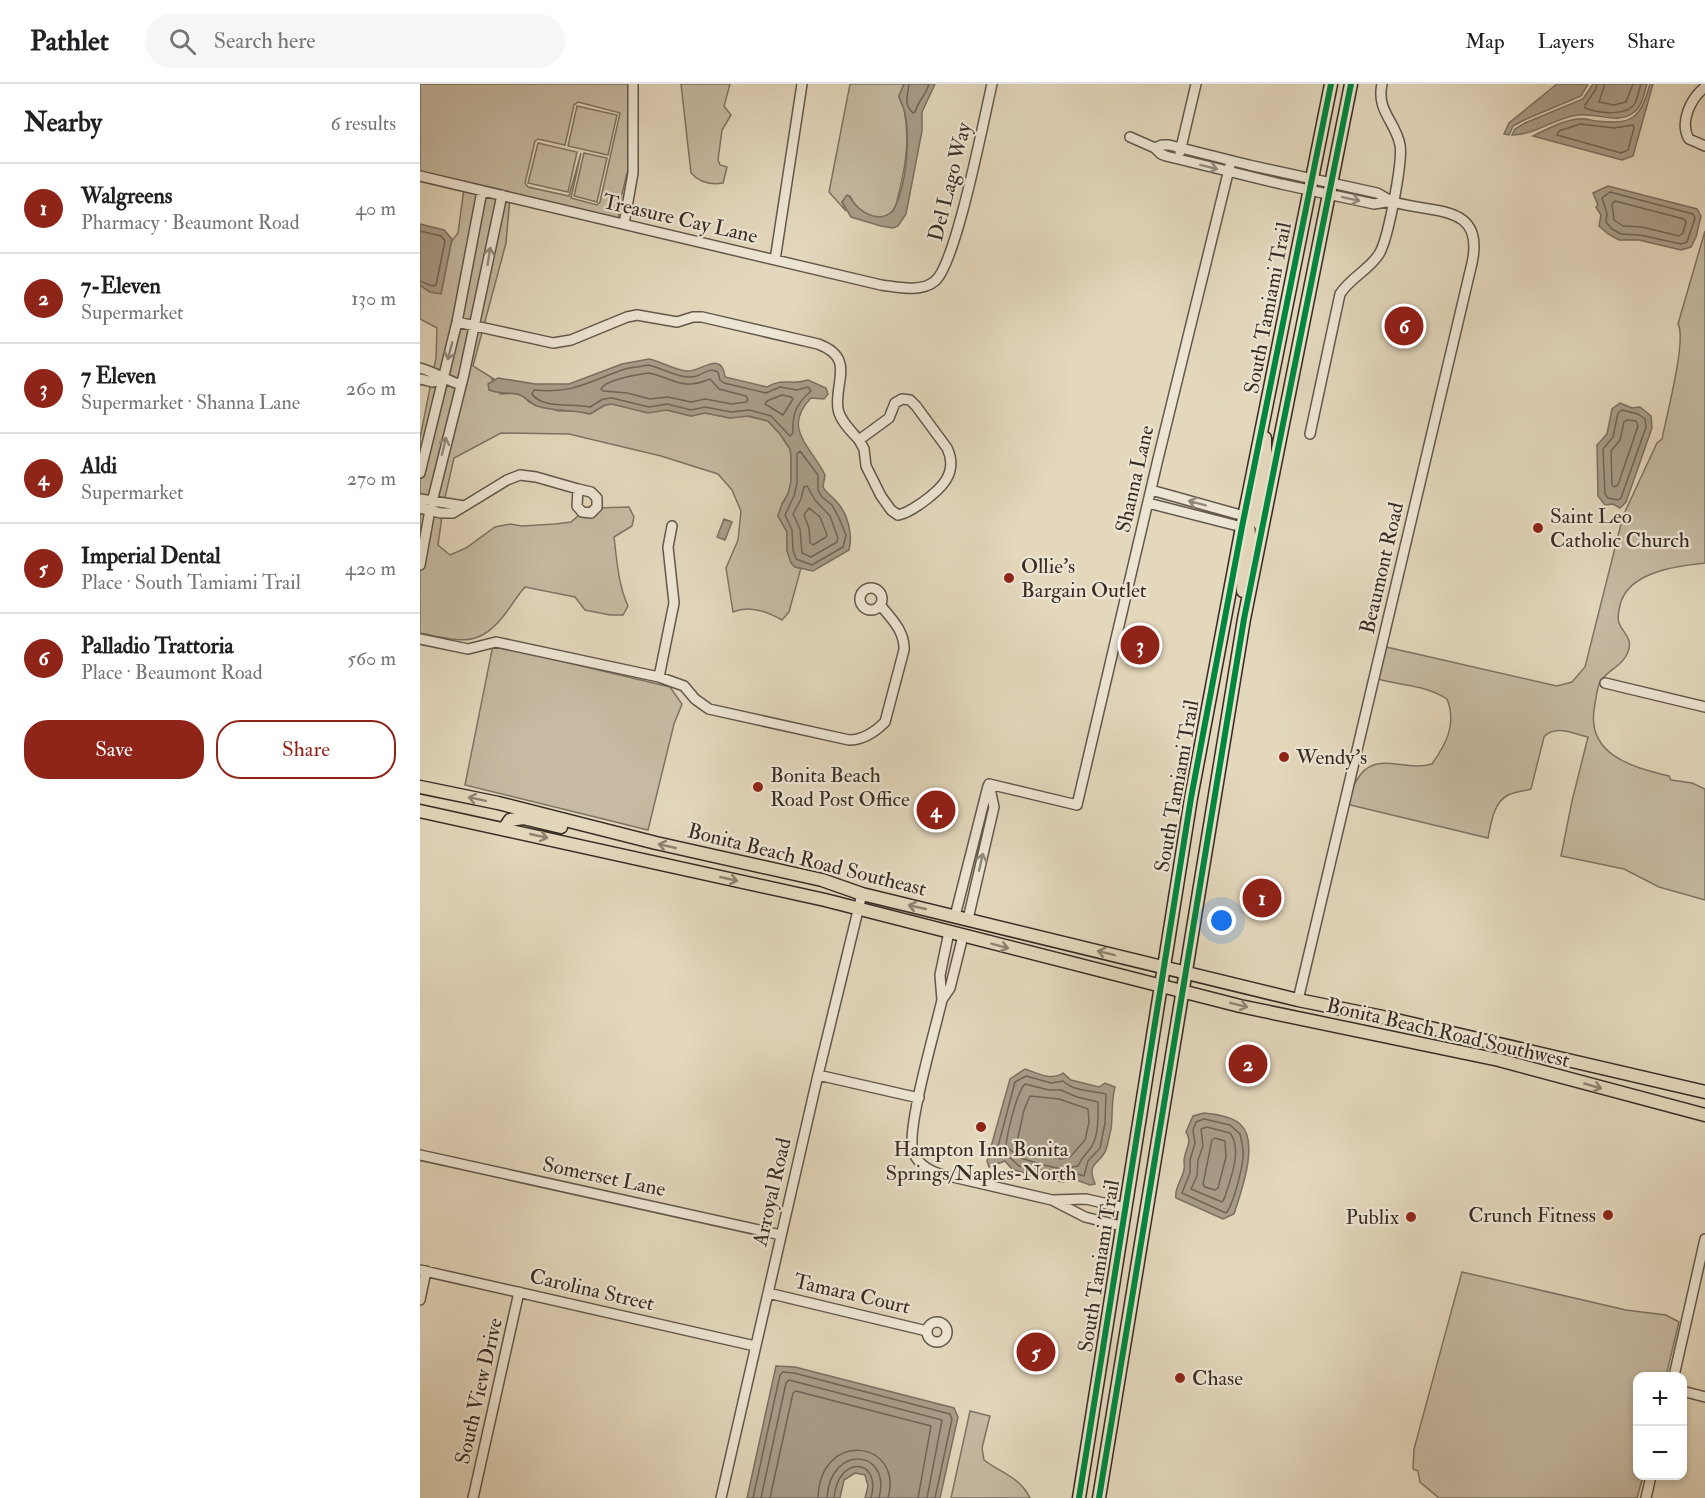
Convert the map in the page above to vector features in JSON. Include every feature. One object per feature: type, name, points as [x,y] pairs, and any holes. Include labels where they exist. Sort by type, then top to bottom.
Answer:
[{"type":"main road","name":"South Tamiami Trail","points":[[1079,1498],[1121,1226],[1201,744],[1265,407],[1331,84]]},
{"type":"main road","name":"South Tamiami Trail","points":[[1099,1498],[1244,620],[1351,84]]},
{"type":"main road","points":[[1261,526],[1255,515],[1255,509],[1265,456],[1265,407]]},
{"type":"main road","points":[[1243,521],[1250,530],[1243,576],[1244,620]]},
{"type":"main road","name":"Bonita Beach Road Southeast","points":[[420,788],[498,803],[822,880],[862,894],[1185,972]]},
{"type":"main road","name":"Bonita Beach Road Southeast","points":[[420,811],[859,908],[1182,991]]},
{"type":"main road","points":[[504,829],[510,820],[523,818],[610,837],[630,836]]},
{"type":"main road","name":"Bonita Beach Road Southwest","points":[[1185,972],[1298,1000],[1374,1015],[1705,1092]]},
{"type":"main road","name":"Bonita Beach Road Southwest","points":[[1182,991],[1300,1020],[1517,1065],[1705,1115]]},
{"type":"main road","points":[[1517,1065],[1522,1050]]},
{"type":"street","points":[[624,224],[633,173],[633,84]]},
{"type":"street","points":[[775,260],[802,84]]},
{"type":"street","name":"Del Lago Way","points":[[932,283],[947,264],[961,217],[992,84]]},
{"type":"street","points":[[1178,159],[1196,84]]},
{"type":"street","points":[[1310,434],[1340,294],[1352,278],[1374,261],[1379,254],[1383,245],[1401,158],[1399,139],[1382,107],[1380,99],[1382,84]]},
{"type":"street","points":[[1705,87],[1695,95],[1690,104],[1685,128],[1689,139],[1705,146]]},
{"type":"street","name":"Beaumont Road","points":[[1130,137],[1155,148],[1161,154],[1178,159],[1229,171],[1310,184]]},
{"type":"street","name":"Beaumont Road","points":[[1155,148],[1162,145],[1181,148],[1232,161],[1374,204],[1392,201],[1456,216],[1472,230],[1476,247],[1298,1000]]},
{"type":"street","name":"Shanna Lane","points":[[1011,789],[1077,805],[1232,161]]},
{"type":"street","name":"Treasure Cay Lane","points":[[420,176],[881,285],[916,287],[932,283]]},
{"type":"street","points":[[420,473],[457,322],[482,191]]},
{"type":"street","points":[[420,565],[427,507],[461,385],[501,195]]},
{"type":"street","points":[[457,322],[553,343],[571,340],[637,315],[677,322],[702,317],[818,344],[838,358],[842,375],[838,408],[840,416],[864,449],[866,466],[891,510],[898,515],[907,514],[942,488],[947,480],[951,455],[910,400],[902,399],[895,403],[889,418],[859,440]]},
{"type":"street","points":[[420,368],[436,372],[443,379],[461,385]]},
{"type":"street","points":[[420,379],[433,382],[443,379]]},
{"type":"street","points":[[427,507],[464,506],[519,475],[536,477],[578,489]]},
{"type":"street","points":[[1151,490],[1243,521]]},
{"type":"street","points":[[420,499],[427,507]]},
{"type":"street","points":[[1148,503],[1243,521]]},
{"type":"street","points":[[658,677],[674,603],[668,547],[672,526]]},
{"type":"street","points":[[420,639],[468,649],[496,642],[658,677],[684,686],[695,699],[709,709],[849,740],[858,740],[885,722],[904,650],[901,634],[880,606]]},
{"type":"street","points":[[1605,683],[1705,707]]},
{"type":"street","points":[[989,784],[1011,789]]},
{"type":"street","points":[[989,784],[994,807]]},
{"type":"street","points":[[962,917],[989,784]]},
{"type":"street","points":[[962,917],[994,807],[1000,794],[1011,789]]},
{"type":"street","name":"Arroyal Road","points":[[721,1498],[818,1074],[862,894]]},
{"type":"street","points":[[949,932],[939,975],[942,1000],[911,1140],[912,1150],[917,1160],[924,1167],[940,1174],[1052,1200],[1085,1217],[1121,1226]]},
{"type":"street","points":[[942,1000],[950,988],[963,936]]},
{"type":"street","points":[[818,1074],[919,1098]]},
{"type":"street","name":"Somerset Lane","points":[[420,1155],[781,1235]]},
{"type":"street","points":[[1052,1200],[1086,1199],[1125,1208]]},
{"type":"street","points":[[1675,1372],[1705,1239]]},
{"type":"street","points":[[420,1300],[423,1270]]},
{"type":"street","name":"Carolina Street","points":[[423,1270],[756,1346]]},
{"type":"street","points":[[1694,1288],[1705,1290]]},
{"type":"street","name":"South View Drive","points":[[473,1498],[519,1292]]},
{"type":"street","name":"Tamara Court","points":[[768,1293],[927,1330]]},
{"type":"street","points":[[1687,1392],[1705,1397]]},
{"type":"street","points":[[1646,1498],[1650,1480]]},
{"type":"shaded area","points":[[420,84],[629,84],[629,165],[618,221],[510,197],[506,243],[473,366],[494,379],[492,379],[500,394],[520,395],[529,402],[559,411],[578,411],[590,414],[605,405],[612,404],[642,411],[667,410],[691,416],[705,413],[730,418],[742,415],[768,421],[790,449],[791,482],[778,516],[787,532],[787,551],[795,567],[801,568],[789,612],[782,620],[758,610],[745,609],[733,612],[726,568],[738,540],[741,511],[732,490],[718,474],[661,456],[569,434],[501,433],[454,458],[444,502],[438,545],[450,555],[466,548],[495,527],[510,524],[522,526],[571,522],[584,511],[596,508],[629,507],[634,517],[632,526],[614,537],[620,581],[628,606],[623,615],[610,615],[585,610],[575,597],[525,587],[495,625],[476,638],[456,640],[420,633],[420,438],[436,358],[437,328],[420,319],[420,285],[430,292],[441,293],[451,242],[458,233],[464,188],[420,177]],"holes":[[[578,102],[620,113],[600,202],[597,205],[571,198],[581,153],[569,196],[528,187],[525,183],[535,141],[538,139],[565,145],[574,105]]]},
{"type":"shaded area","points":[[681,84],[730,84],[724,106],[731,115],[722,130],[718,160],[720,165],[727,167],[723,183],[706,182],[691,173]]},
{"type":"shaded area","points":[[850,84],[904,84],[899,96],[906,121],[906,158],[896,205],[885,216],[872,216],[865,213],[850,196],[842,202],[846,211],[829,192]]},
{"type":"shaded area","points":[[577,106],[617,115],[608,155],[568,146]]},
{"type":"shaded area","points":[[538,143],[577,152],[568,192],[528,183]]},
{"type":"shaded area","points":[[584,153],[607,158],[597,202],[574,196]]},
{"type":"shaded area","points":[[1705,231],[1705,563],[1655,573],[1633,585],[1625,594],[1620,605],[1618,619],[1629,640],[1628,652],[1626,657],[1600,682],[1593,721],[1597,735],[1614,755],[1640,768],[1669,776],[1671,780],[1692,783],[1705,789],[1705,900],[1659,887],[1624,869],[1561,856],[1588,737],[1571,732],[1559,730],[1548,733],[1544,737],[1531,789],[1510,794],[1499,803],[1488,838],[1346,804],[1356,781],[1368,768],[1384,763],[1412,766],[1432,764],[1446,741],[1451,717],[1447,699],[1422,688],[1378,679],[1386,647],[1557,686],[1572,682],[1585,667],[1623,516],[1657,443],[1662,439],[1678,361],[1680,332],[1678,324]]},
{"type":"shaded area","points":[[493,645],[670,687],[682,704],[674,724],[648,830],[465,785]]},
{"type":"shaded area","points":[[1462,1272],[1626,1310],[1666,1315],[1679,1322],[1667,1372],[1633,1372],[1633,1480],[1642,1480],[1637,1498],[1439,1498],[1420,1482],[1418,1471],[1413,1469],[1414,1449]]},
{"type":"shaded area","points":[[970,1411],[990,1416],[982,1448],[984,1460],[1016,1480],[1030,1498],[951,1498]]},
{"type":"water","points":[[904,84],[935,84],[922,112],[922,131],[906,214],[898,226],[893,228],[851,217],[842,202],[847,195],[862,211],[875,216],[881,217],[893,211],[902,188],[906,161],[906,120],[899,96]]},
{"type":"water","points":[[1557,84],[1588,84],[1581,96],[1524,120],[1513,126],[1509,135],[1504,134],[1509,123]]},
{"type":"water","points":[[1593,84],[1647,84],[1639,107],[1627,116],[1613,118],[1578,115],[1561,119],[1530,132],[1512,135],[1515,129],[1525,123],[1583,99]]},
{"type":"water","points":[[1650,84],[1653,84],[1633,156],[1622,160],[1533,136],[1572,120],[1619,122],[1634,117],[1643,105]]},
{"type":"water","points":[[1608,186],[1697,209],[1701,216],[1691,247],[1681,250],[1639,240],[1619,240],[1608,234],[1599,226],[1601,215],[1596,207],[1598,205],[1593,193]]},
{"type":"water","points":[[420,224],[444,230],[452,239],[441,294],[430,292],[420,285]]},
{"type":"water","points":[[649,359],[686,371],[715,363],[723,369],[725,377],[767,387],[783,382],[808,380],[826,388],[828,394],[824,399],[811,398],[802,409],[799,429],[807,447],[825,475],[823,487],[840,506],[846,518],[850,538],[849,550],[813,571],[795,567],[791,563],[787,551],[787,532],[778,516],[791,482],[790,449],[768,421],[749,416],[730,418],[705,413],[691,416],[667,410],[648,413],[612,404],[605,405],[590,414],[544,408],[534,405],[520,395],[489,390],[488,384],[498,378],[535,384],[569,384],[622,364]]},
{"type":"water","points":[[1620,403],[1632,408],[1640,407],[1651,416],[1652,428],[1626,502],[1620,508],[1613,504],[1605,505],[1598,496],[1597,445],[1607,434],[1612,409]]},
{"type":"water","points":[[724,519],[732,522],[725,540],[717,537]]},
{"type":"water","points":[[1025,1069],[1049,1076],[1063,1073],[1071,1080],[1099,1087],[1105,1083],[1115,1087],[1107,1147],[1092,1169],[1095,1184],[1090,1185],[1074,1179],[1063,1182],[1040,1178],[1012,1169],[1005,1161],[989,1167],[987,1161],[1010,1079]]},
{"type":"water","points":[[1204,1113],[1236,1121],[1246,1132],[1248,1142],[1249,1154],[1241,1193],[1234,1214],[1223,1219],[1176,1198],[1189,1142],[1186,1132],[1193,1116]]},
{"type":"water","points":[[776,1366],[795,1367],[954,1408],[958,1417],[940,1498],[865,1498],[868,1486],[865,1475],[855,1473],[844,1480],[840,1498],[747,1498]]},
{"type":"cycle path","points":[[1079,1498],[1191,798],[1242,527],[1331,84]]},
{"type":"cycle path","points":[[1099,1498],[1244,619],[1351,84]]},
{"type":"place","name":"Palladio Trattoria","points":[[1404,326]]},
{"type":"place","name":"Saint Leo Catholic Church","points":[[1538,528]]},
{"type":"place","name":"Ollie's Bargain Outlet","points":[[1009,578]]},
{"type":"place","name":"7 Eleven","points":[[1140,645]]},
{"type":"place","name":"Wendy's","points":[[1284,757]]},
{"type":"place","name":"Bonita Beach Road Post Office","points":[[758,787]]},
{"type":"place","name":"Aldi","points":[[936,810]]},
{"type":"place","name":"Walgreens","points":[[1262,898]]},
{"type":"place","name":"7-Eleven","points":[[1248,1064]]},
{"type":"place","name":"Hampton Inn Bonita Springs/Naples-North","points":[[981,1127]]},
{"type":"place","name":"Crunch Fitness","points":[[1608,1215]]},
{"type":"place","name":"Publix","points":[[1411,1217]]},
{"type":"place","name":"Imperial Dental","points":[[1036,1352]]},
{"type":"place","name":"Chase","points":[[1180,1378]]}]
